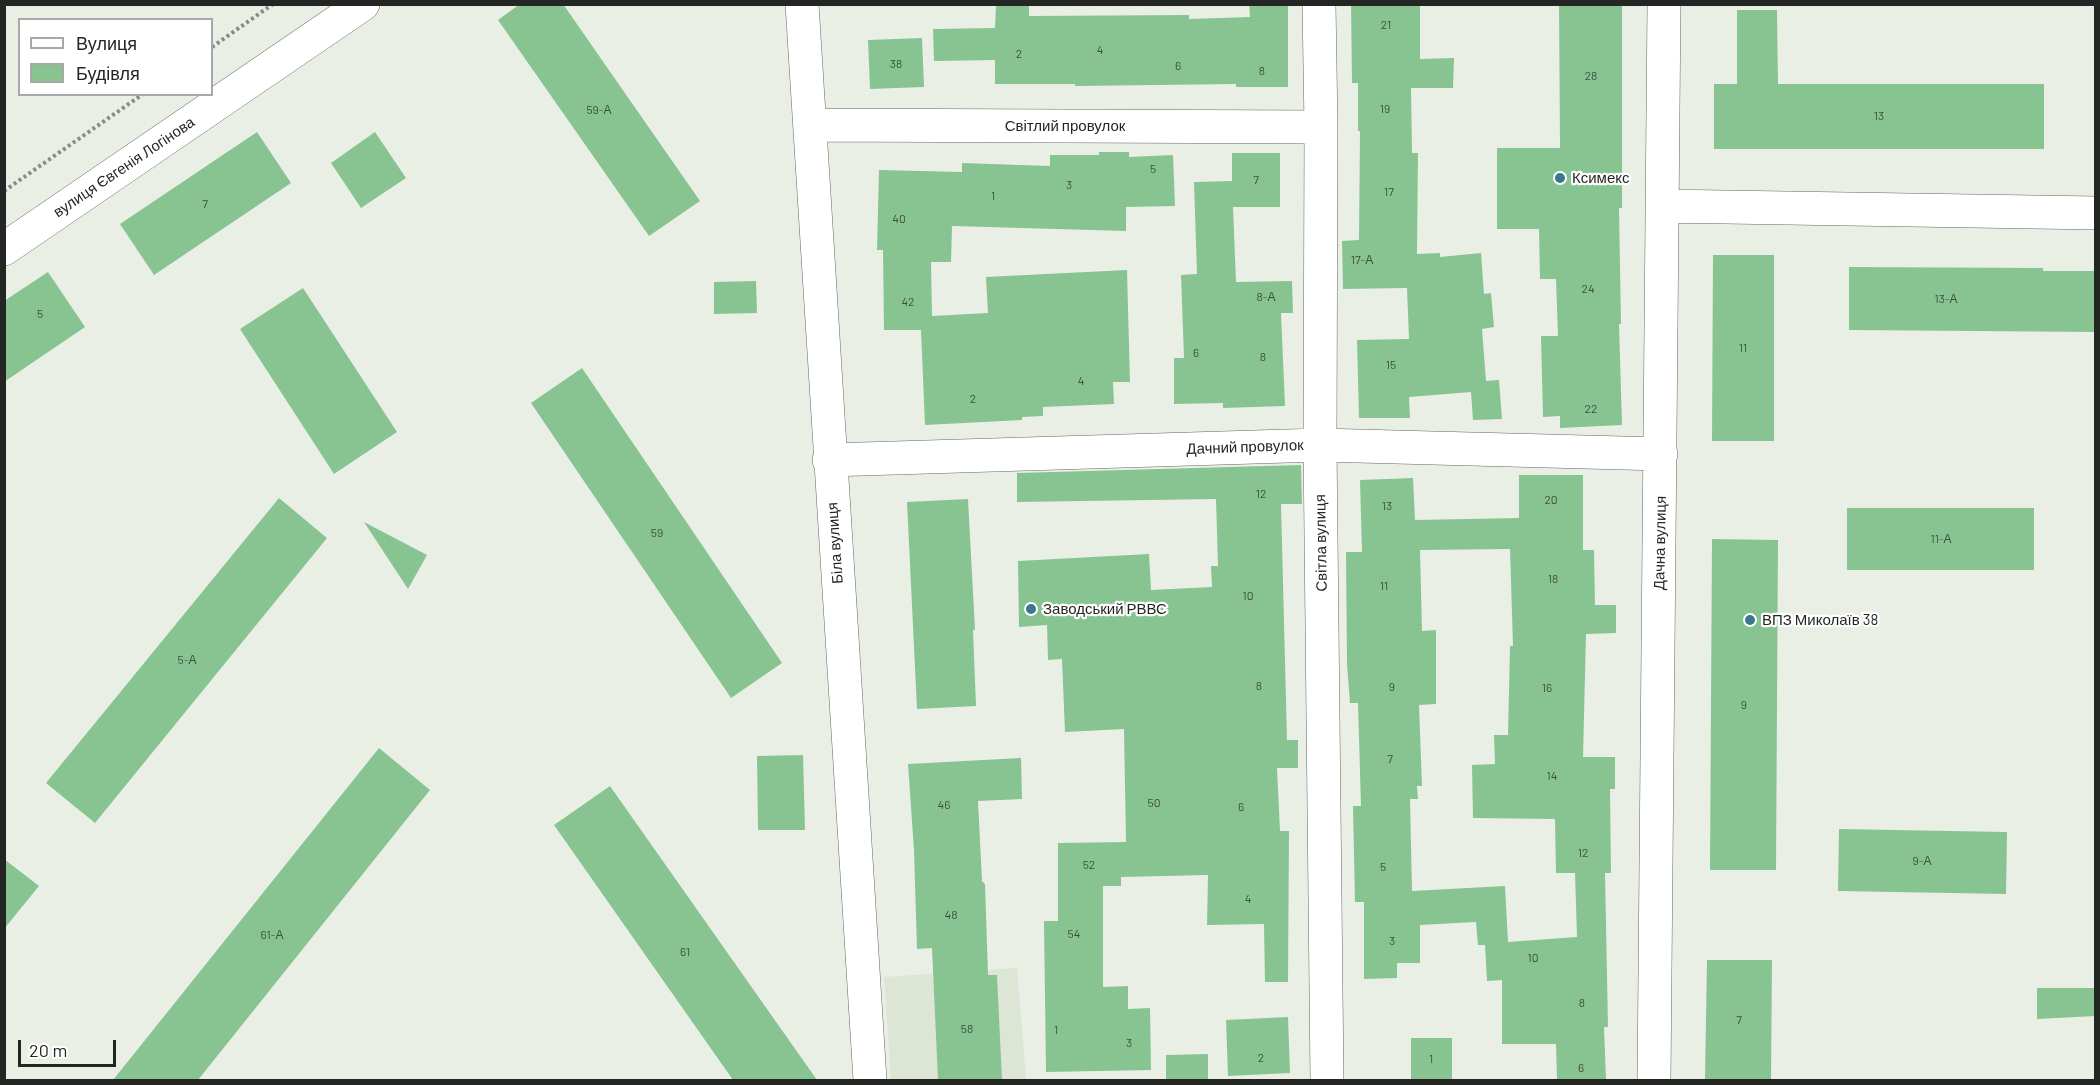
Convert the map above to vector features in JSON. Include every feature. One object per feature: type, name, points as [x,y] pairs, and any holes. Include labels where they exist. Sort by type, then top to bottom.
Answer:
[{"type":"street","name":"вулиця Євгенія Логінова","points":[[4,249],[363,4]]},
{"type":"street","name":"Біла вулиця","points":[[802,4],[870,1080]]},
{"type":"street","name":"Світла вулиця","points":[[1319,4],[1320,445],[1327,1080]]},
{"type":"street","name":"Дачна вулиця","points":[[1654,1080],[1664,4]]},
{"type":"street","name":"Світлий провулок","points":[[810,125],[1321,127]]},
{"type":"street","points":[[1663,206],[2096,213]]},
{"type":"street","name":"Дачний провулок","points":[[830,460],[1320,445],[1661,454]]},
{"type":"path","points":[[213,46],[273,4]]},
{"type":"path","points":[[4,191],[140,96]]},
{"type":"shaded area","points":[[1017,968],[1026,1080],[891,1080],[884,977]]},
{"type":"building","points":[[520,4],[563,4],[700,201],[649,236],[498,20]]},
{"type":"building","points":[[1249,4],[1288,4],[1288,87],[1236,87],[1236,84],[1075,86],[1075,84],[995,84],[995,60],[934,61],[933,29],[995,28],[996,6],[1029,6],[1029,16],[1189,15],[1189,19],[1250,17]]},
{"type":"building","points":[[1351,4],[1420,4],[1420,59],[1454,58],[1453,88],[1411,88],[1412,153],[1418,153],[1417,254],[1440,253],[1440,257],[1481,253],[1484,294],[1491,293],[1494,327],[1482,329],[1486,381],[1499,380],[1502,419],[1473,420],[1471,392],[1409,397],[1410,418],[1359,418],[1357,340],[1409,339],[1407,288],[1343,289],[1342,241],[1359,240],[1360,131],[1358,131],[1358,83],[1352,83]]},
{"type":"building","points":[[1559,4],[1622,4],[1622,208],[1619,208],[1621,324],[1619,324],[1622,425],[1560,428],[1560,416],[1543,417],[1541,336],[1558,336],[1556,279],[1540,279],[1539,229],[1497,229],[1497,148],[1560,148]]},
{"type":"building","points":[[1737,10],[1777,10],[1778,84],[2044,84],[2044,149],[1714,149],[1714,84],[1737,84]]},
{"type":"building","points":[[922,38],[924,87],[870,89],[868,40]]},
{"type":"building","points":[[257,132],[291,183],[154,275],[120,224]]},
{"type":"building","points":[[375,132],[406,178],[361,208],[331,163]]},
{"type":"building","points":[[1099,152],[1129,152],[1129,157],[1173,155],[1175,206],[1126,207],[1126,231],[952,226],[951,262],[931,262],[932,316],[988,313],[986,277],[1127,270],[1130,382],[1113,382],[1114,404],[1043,407],[1043,416],[1022,417],[1022,420],[925,425],[921,330],[884,330],[883,250],[877,250],[879,170],[962,172],[962,163],[1050,166],[1050,155],[1099,155]]},
{"type":"building","points":[[1232,153],[1280,153],[1280,207],[1233,207],[1236,282],[1292,281],[1293,313],[1281,313],[1285,406],[1223,408],[1223,403],[1174,404],[1174,358],[1184,358],[1181,275],[1197,274],[1194,182],[1232,181]]},
{"type":"building","points":[[1713,255],[1774,255],[1774,441],[1712,441]]},
{"type":"building","points":[[1849,267],[2043,268],[2043,271],[2096,271],[2096,332],[1849,330]]},
{"type":"building","points":[[48,272],[85,327],[4,382],[4,301]]},
{"type":"building","points":[[756,281],[757,313],[714,314],[714,282]]},
{"type":"building","points":[[303,288],[397,432],[334,474],[240,329]]},
{"type":"building","points":[[582,368],[782,663],[731,698],[531,403]]},
{"type":"building","points":[[1301,465],[1302,504],[1281,504],[1287,740],[1298,740],[1298,768],[1277,768],[1280,831],[1289,831],[1288,982],[1265,982],[1264,924],[1207,925],[1208,875],[1121,877],[1121,886],[1103,886],[1103,987],[1128,986],[1128,1009],[1150,1008],[1151,1070],[1046,1072],[1044,921],[1058,921],[1058,843],[1126,842],[1124,729],[1065,732],[1062,659],[1048,660],[1047,625],[1019,627],[1018,561],[1149,554],[1151,590],[1212,587],[1211,566],[1218,566],[1216,499],[1017,502],[1017,473]]},
{"type":"building","points":[[1519,475],[1583,475],[1583,550],[1594,550],[1595,605],[1616,605],[1616,633],[1586,634],[1583,757],[1615,757],[1615,789],[1610,789],[1611,873],[1605,873],[1608,1027],[1604,1027],[1606,1080],[1557,1080],[1556,1044],[1502,1044],[1502,980],[1487,981],[1485,945],[1478,945],[1476,922],[1420,925],[1420,963],[1397,963],[1397,978],[1364,979],[1364,902],[1355,902],[1353,806],[1361,806],[1358,703],[1350,703],[1347,664],[1346,552],[1362,552],[1360,480],[1413,478],[1415,520],[1519,518]],"holes":[[[1510,549],[1513,646],[1510,646],[1508,735],[1494,735],[1495,764],[1472,765],[1473,818],[1555,819],[1556,873],[1575,873],[1577,937],[1508,942],[1505,886],[1412,891],[1410,799],[1418,799],[1417,786],[1422,786],[1419,705],[1436,704],[1436,630],[1422,631],[1420,550]]]},
{"type":"building","points":[[279,498],[327,538],[95,823],[46,783]]},
{"type":"building","points":[[968,499],[975,630],[973,630],[976,706],[917,709],[907,502]]},
{"type":"building","points":[[1847,508],[2034,508],[2034,570],[1847,570]]},
{"type":"building","points":[[364,522],[427,555],[408,589]]},
{"type":"building","points":[[1712,539],[1778,540],[1776,870],[1710,870]]},
{"type":"building","points":[[379,748],[430,790],[198,1080],[113,1080]]},
{"type":"building","points":[[803,755],[805,830],[758,830],[757,756]]},
{"type":"building","points":[[1021,758],[1022,799],[978,801],[982,881],[985,884],[988,975],[997,975],[1002,1080],[938,1080],[932,948],[917,949],[914,850],[908,764]]},
{"type":"building","points":[[610,786],[817,1080],[733,1080],[554,825]]},
{"type":"building","points":[[1839,829],[2007,832],[2006,894],[1838,891]]},
{"type":"building","points":[[4,859],[39,886],[4,929]]},
{"type":"building","points":[[1707,960],[1772,960],[1771,1080],[1705,1080]]},
{"type":"building","points":[[2037,988],[2096,988],[2096,1016],[2037,1019]]},
{"type":"building","points":[[1288,1017],[1290,1073],[1228,1076],[1226,1020]]},
{"type":"building","points":[[1411,1038],[1452,1038],[1452,1080],[1411,1080]]},
{"type":"building","points":[[1208,1054],[1208,1080],[1166,1080],[1166,1055]]},
{"type":"place","name":"Ксимекс","points":[[1560,178]]},
{"type":"place","name":"Заводський РВВС","points":[[1031,609]]},
{"type":"place","name":"ВПЗ Миколаїв 38","points":[[1750,620]]}]
